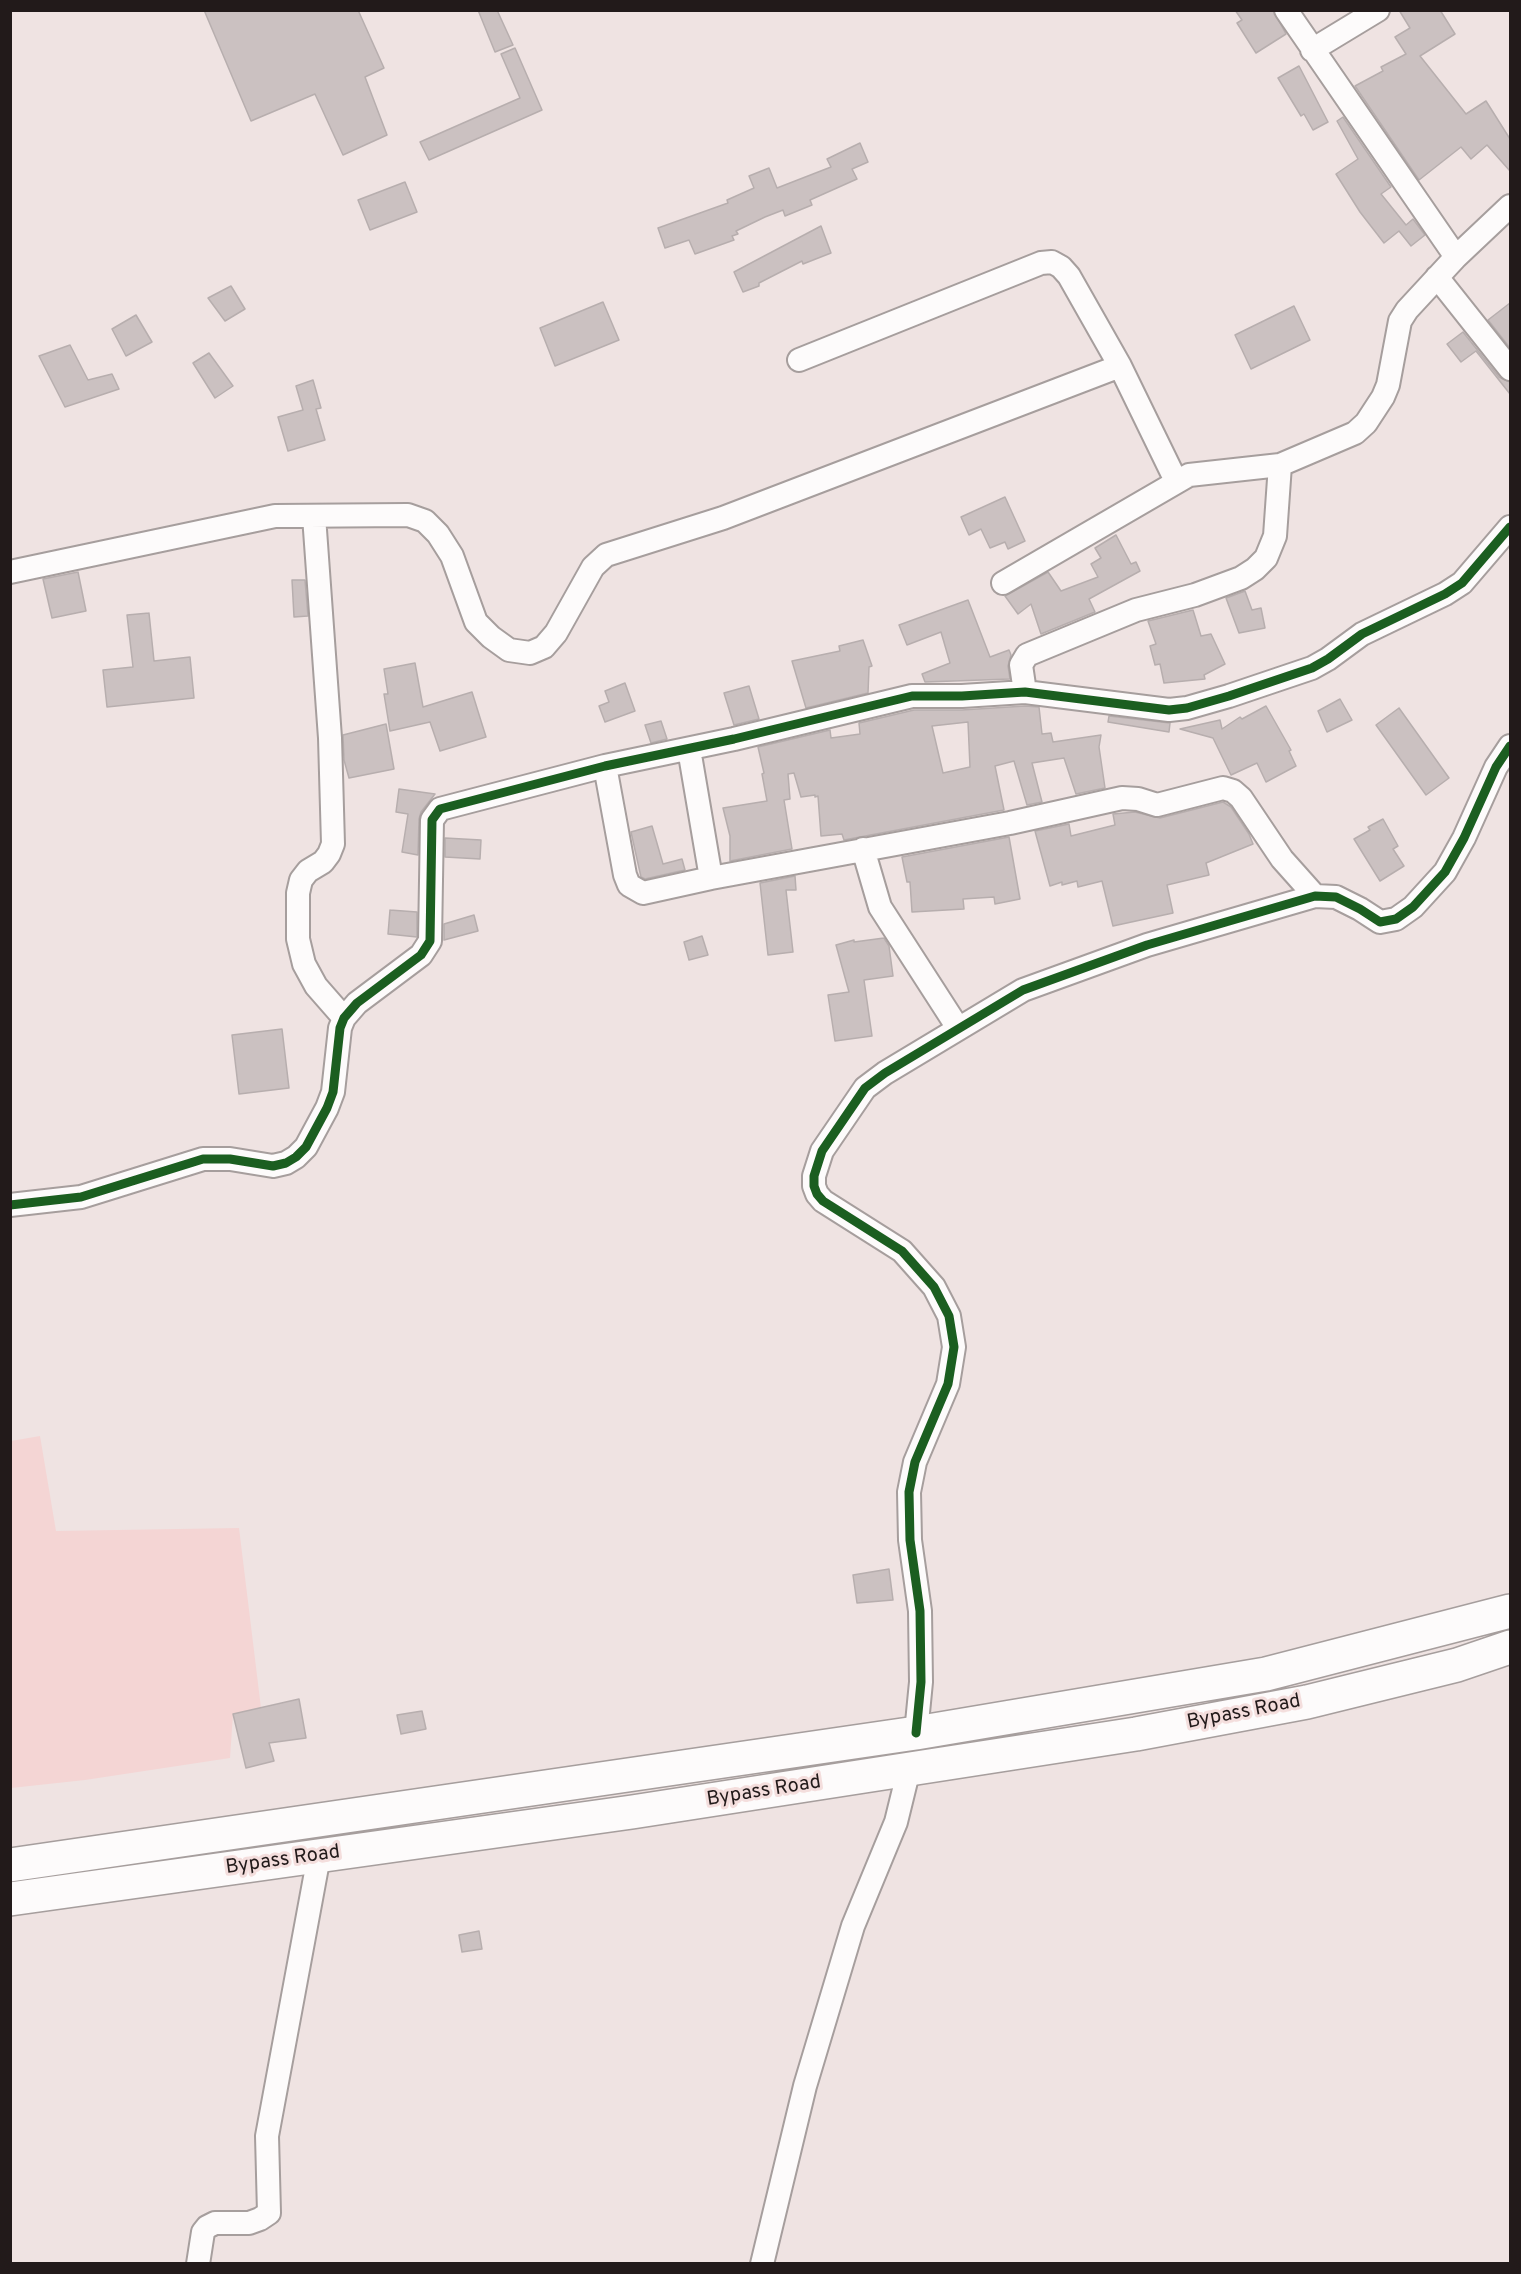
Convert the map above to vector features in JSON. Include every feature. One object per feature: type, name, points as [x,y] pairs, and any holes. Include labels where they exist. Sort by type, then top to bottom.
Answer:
[{"type":"main road","name":"Bypass Road","points":[[10,1865],[916,1733],[1266,1674],[1510,1611]]},
{"type":"main road","name":"Bypass Road","points":[[10,1899],[632,1812],[1136,1734],[1307,1702],[1457,1665],[1510,1647]]},
{"type":"street","points":[[1286,10],[1311,50],[1456,256]]},
{"type":"street","points":[[1311,50],[1378,10]]},
{"type":"street","points":[[1003,583],[1189,475],[1280,465],[1355,433],[1366,423],[1377,407],[1388,385],[1400,321],[1407,310],[1456,256],[1510,206]]},
{"type":"street","points":[[799,360],[1041,263],[1052,262],[1061,267],[1069,276],[1120,366],[1176,482]]},
{"type":"street","points":[[1437,277],[1510,369]]},
{"type":"street","points":[[10,572],[274,516],[408,515],[425,521],[438,534],[452,556],[477,622],[491,637],[509,650],[530,653],[544,647],[556,633],[593,567],[606,555],[723,518],[1120,366]]},
{"type":"street","points":[[1024,692],[1021,665],[1027,655],[1136,610],[1195,595],[1240,578],[1255,569],[1266,558],[1275,536],[1280,465]]},
{"type":"street","points":[[314,516],[330,738],[333,844],[323,862],[309,871],[301,880],[298,893],[298,939],[304,964],[316,986],[344,1018]]},
{"type":"street","points":[[10,1205],[81,1197],[203,1159],[230,1159],[273,1166],[286,1163],[296,1157],[306,1147],[333,1092],[340,1028],[344,1018],[357,1004],[421,955],[430,941],[432,820],[435,814],[446,807],[605,766],[689,749],[912,696],[1024,692],[1169,710],[1187,708],[1312,668],[1329,659],[1362,633],[1445,594],[1462,583],[1510,527]]},
{"type":"street","points":[[916,1733],[921,1682],[920,1611],[910,1540],[909,1492],[915,1462],[948,1384],[954,1347],[949,1316],[934,1287],[902,1251],[824,1201],[817,1194],[814,1176],[822,1151],[866,1088],[885,1073],[1023,990],[1147,945],[1315,897],[1336,897],[1380,922],[1396,919],[1413,907],[1445,872],[1464,838],[1496,767],[1510,746]]},
{"type":"street","points":[[689,749],[711,878]]},
{"type":"street","points":[[605,766],[625,875],[629,885],[643,893],[863,849],[1010,823],[1122,798],[1138,799],[1157,805],[1223,788],[1233,791],[1241,798],[1282,859],[1315,897]]},
{"type":"street","points":[[863,849],[880,907],[958,1028]]},
{"type":"street","points":[[762,2264],[805,2086],[853,1926],[896,1822],[909,1769]]},
{"type":"street","points":[[198,2264],[203,2232],[207,2227],[215,2223],[249,2223],[269,2213],[267,2136],[319,1856]]},
{"type":"shaded area","points":[[40,1436],[56,1531],[239,1528],[261,1708],[233,1714],[230,1758],[85,1780],[11,1788],[11,1441]]},
{"type":"building","points":[[204,10],[358,10],[384,68],[365,77],[387,135],[343,155],[315,94],[251,121]]},
{"type":"building","points":[[478,10],[497,10],[513,45],[495,52]]},
{"type":"building","points":[[1235,10],[1273,10],[1286,34],[1256,53],[1237,23],[1242,20]]},
{"type":"building","points":[[1399,10],[1440,10],[1455,34],[1420,56],[1466,114],[1486,101],[1510,139],[1510,171],[1487,145],[1471,159],[1461,147],[1419,180],[1355,86],[1383,71],[1381,67],[1406,54],[1395,37],[1410,28]]},
{"type":"building","points":[[515,48],[542,110],[429,160],[420,142],[520,98],[501,54]]},
{"type":"building","points":[[1299,66],[1328,122],[1313,130],[1304,114],[1301,116],[1278,78]]},
{"type":"building","points":[[1343,117],[1391,187],[1381,194],[1406,225],[1413,219],[1425,235],[1411,246],[1399,231],[1384,243],[1360,212],[1336,174],[1358,159],[1337,121]]},
{"type":"building","points":[[860,143],[868,162],[852,169],[857,179],[810,200],[812,205],[785,216],[783,210],[765,217],[736,231],[738,234],[732,236],[734,240],[695,254],[689,240],[665,248],[658,228],[728,203],[727,200],[754,188],[749,176],[769,168],[777,188],[831,167],[827,159]]},
{"type":"building","points":[[405,182],[417,212],[370,230],[358,200]]},
{"type":"building","points":[[821,226],[831,253],[803,264],[802,261],[759,283],[759,286],[743,292],[734,272]]},
{"type":"building","points":[[231,286],[245,309],[225,321],[208,298]]},
{"type":"building","points":[[603,302],[619,340],[555,366],[540,328]]},
{"type":"building","points":[[1510,303],[1510,348],[1488,320]]},
{"type":"building","points":[[1294,306],[1310,340],[1251,369],[1235,335]]},
{"type":"building","points":[[136,315],[152,342],[126,356],[112,329]]},
{"type":"building","points":[[1463,332],[1499,377],[1510,382],[1510,394],[1476,351],[1461,362],[1447,344]]},
{"type":"building","points":[[70,345],[88,380],[112,374],[119,389],[65,407],[39,356]]},
{"type":"building","points":[[209,353],[233,386],[215,398],[193,363]]},
{"type":"building","points":[[313,380],[321,408],[316,409],[325,440],[288,451],[278,417],[303,410],[296,386]]},
{"type":"building","points":[[1005,497],[1025,541],[1008,549],[1005,542],[990,548],[981,529],[969,535],[961,517]]},
{"type":"building","points":[[1116,535],[1131,564],[1136,562],[1140,571],[1089,599],[1095,612],[1041,634],[1031,604],[1018,614],[1005,596],[1048,572],[1061,591],[1098,577],[1091,564],[1101,558],[1095,548]]},
{"type":"building","points":[[78,572],[86,611],[52,618],[43,579]]},
{"type":"building","points":[[292,580],[305,580],[308,616],[294,617]]},
{"type":"building","points":[[1245,591],[1252,610],[1261,608],[1265,628],[1239,633],[1226,598]]},
{"type":"building","points":[[968,600],[990,657],[1009,650],[1011,655],[1008,666],[1010,679],[925,682],[922,674],[950,663],[941,632],[907,645],[899,625]]},
{"type":"building","points":[[1193,610],[1201,636],[1211,634],[1225,664],[1204,675],[1205,679],[1164,683],[1160,664],[1155,665],[1150,646],[1156,644],[1148,621]]},
{"type":"building","points":[[149,613],[154,661],[190,657],[194,698],[107,707],[103,670],[133,667],[127,615]]},
{"type":"building","points":[[863,640],[872,666],[869,667],[868,693],[806,708],[792,661],[840,651],[839,646]]},
{"type":"building","points":[[415,663],[423,707],[472,692],[486,737],[440,751],[430,722],[390,731],[384,694],[388,694],[384,669]]},
{"type":"building","points":[[625,683],[635,711],[605,722],[599,706],[609,702],[605,691]]},
{"type":"building","points":[[749,686],[759,719],[734,725],[724,693]]},
{"type":"building","points":[[1340,699],[1352,720],[1327,732],[1318,711]]},
{"type":"building","points":[[1266,706],[1291,750],[1289,751],[1296,766],[1266,782],[1257,763],[1231,775],[1213,738],[1180,729],[1220,720],[1222,729],[1240,717],[1242,719]]},
{"type":"building","points":[[1039,707],[1042,734],[1051,733],[1053,742],[1101,735],[1099,747],[1105,788],[1076,794],[1064,758],[1032,763],[1042,802],[1027,805],[1014,761],[995,766],[1004,810],[844,840],[842,834],[821,836],[818,796],[801,797],[794,773],[788,774],[790,799],[784,800],[792,849],[730,861],[730,836],[723,808],[767,801],[758,747],[830,730],[831,738],[860,734],[859,723],[914,710]],"holes":[[[968,722],[970,767],[943,773],[932,726]]]},
{"type":"building","points":[[1399,708],[1449,778],[1426,795],[1376,725]]},
{"type":"building","points":[[1109,716],[1170,723],[1169,732],[1108,722]]},
{"type":"building","points":[[661,721],[667,739],[651,743],[645,725]]},
{"type":"building","points":[[386,724],[394,769],[349,778],[344,760],[343,735]]},
{"type":"building","points":[[399,789],[435,794],[421,812],[419,819],[418,855],[402,852],[408,814],[396,812]]},
{"type":"building","points":[[1223,802],[1231,807],[1253,844],[1206,863],[1209,875],[1167,885],[1173,913],[1113,926],[1102,881],[1078,887],[1077,881],[1050,886],[1035,831],[1069,824],[1071,836],[1115,825],[1113,814],[1135,812],[1160,818]]},
{"type":"building","points":[[1383,819],[1398,846],[1393,849],[1404,866],[1380,881],[1354,839],[1370,830],[1368,827]]},
{"type":"building","points":[[652,826],[663,864],[682,859],[685,870],[645,879],[641,877],[631,832]]},
{"type":"building","points":[[1009,837],[1020,899],[995,904],[994,897],[963,899],[964,909],[912,912],[910,882],[907,882],[902,857]]},
{"type":"building","points":[[445,838],[481,840],[480,859],[445,857]]},
{"type":"building","points":[[795,876],[796,890],[786,890],[793,952],[768,955],[760,883]]},
{"type":"building","points":[[390,910],[417,912],[417,937],[388,934]]},
{"type":"building","points":[[474,915],[478,931],[444,940],[444,924]]},
{"type":"building","points":[[702,936],[708,955],[689,960],[684,942]]},
{"type":"building","points":[[884,938],[889,946],[893,976],[864,980],[872,1036],[835,1041],[828,995],[849,992],[836,945],[854,940],[854,942]]},
{"type":"building","points":[[282,1029],[289,1088],[239,1094],[232,1035]]},
{"type":"building","points":[[889,1569],[893,1600],[857,1603],[853,1575]]},
{"type":"building","points":[[299,1699],[306,1738],[269,1743],[274,1761],[246,1768],[233,1714]]},
{"type":"building","points":[[422,1711],[426,1729],[401,1734],[397,1715]]},
{"type":"building","points":[[479,1931],[482,1949],[462,1952],[459,1935]]},
{"type":"cycle path","points":[[10,1205],[81,1197],[203,1159],[230,1159],[273,1166],[286,1163],[296,1157],[306,1147],[333,1092],[340,1028],[344,1018],[357,1003],[421,955],[430,941],[432,820],[440,809],[605,766],[734,739],[912,696],[1025,692],[1169,710],[1187,708],[1312,668],[1362,634],[1445,594],[1462,583],[1510,527]]},
{"type":"cycle path","points":[[916,1733],[921,1682],[920,1611],[910,1540],[909,1492],[915,1462],[948,1384],[954,1347],[949,1316],[934,1287],[902,1251],[823,1201],[817,1194],[814,1176],[822,1151],[865,1088],[885,1073],[1023,990],[1147,945],[1315,896],[1336,897],[1380,922],[1396,919],[1413,907],[1445,872],[1464,838],[1496,767],[1510,746]]}]
